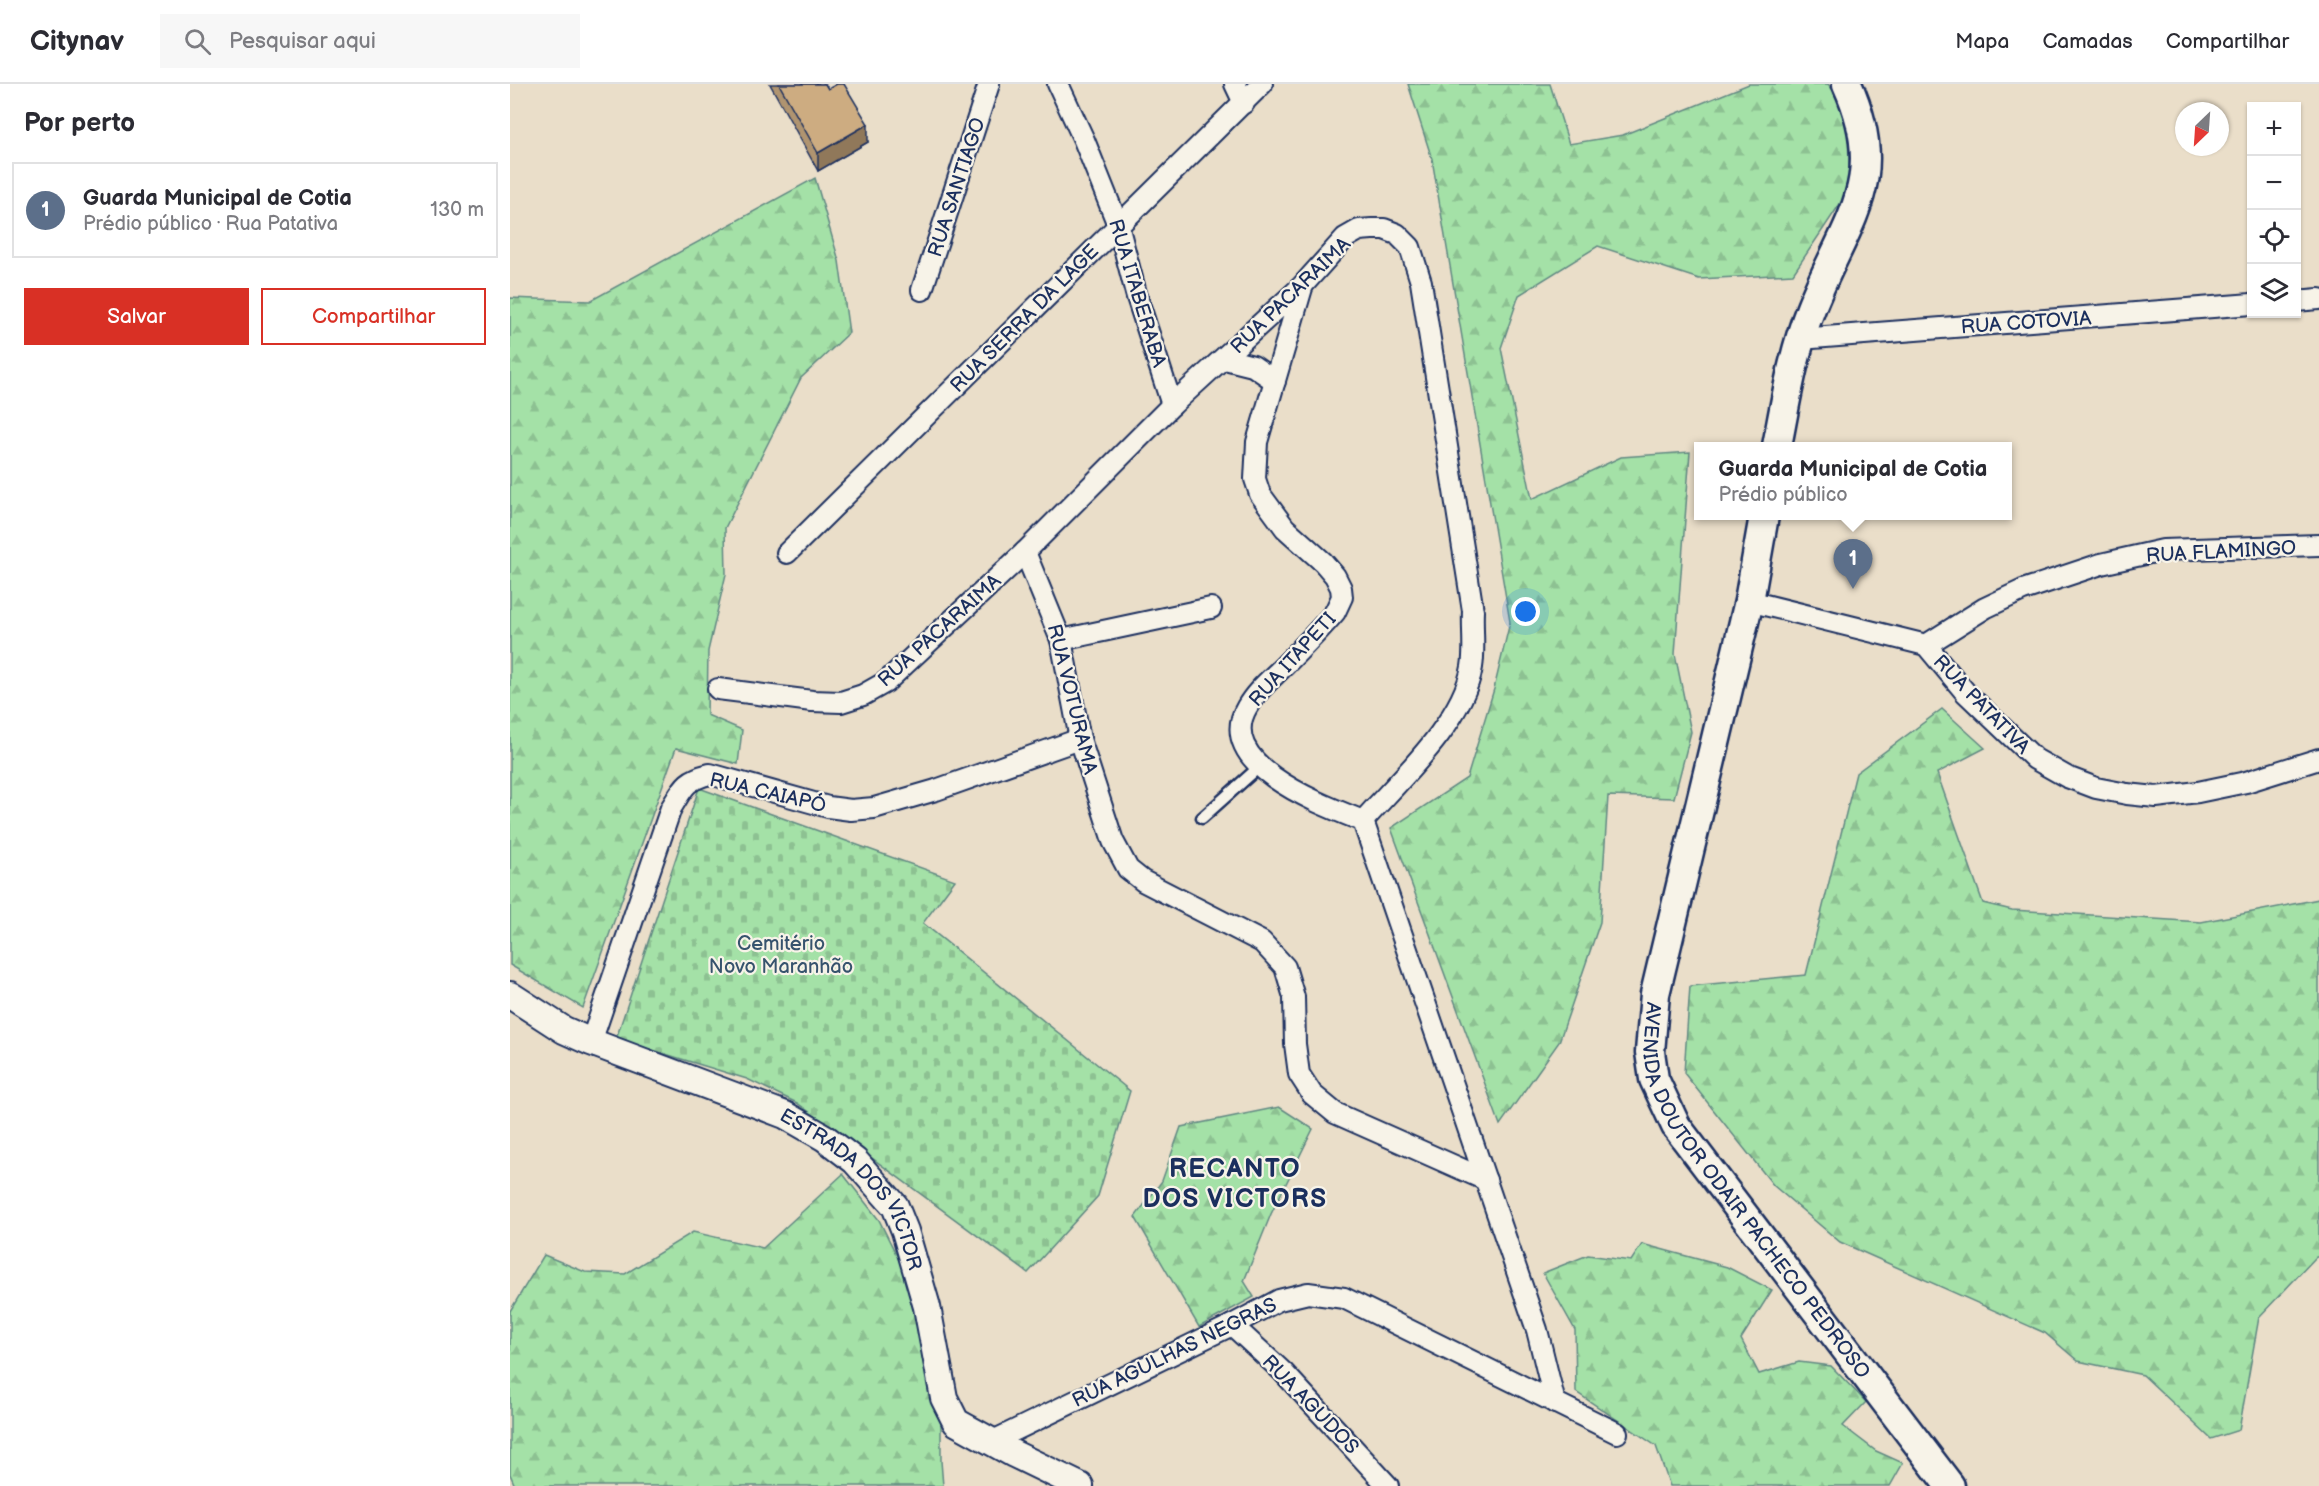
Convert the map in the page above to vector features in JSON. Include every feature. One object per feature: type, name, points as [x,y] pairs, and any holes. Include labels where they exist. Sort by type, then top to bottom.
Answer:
[{"type":"main road","points":[[1778,442],[1791,370],[1800,339],[1811,308],[1862,194],[1866,143],[1858,109],[1847,84]]},
{"type":"main road","name":"AVENIDA DOUTOR ODAIR PACHECO PEDROSO","points":[[1763,520],[1749,601],[1654,994],[1650,1052],[1654,1079],[1676,1126],[1950,1486]]},
{"type":"street","name":"RUA SANTIAGO","points":[[922,290],[989,84]]},
{"type":"street","name":"RUA ITABERABA","points":[[1058,84],[1084,140],[1118,225],[1137,297],[1172,405]]},
{"type":"street","points":[[1235,84],[1244,103]]},
{"type":"street","name":"RUA SERRA DA LAGE","points":[[787,553],[1262,84]]},
{"type":"street","name":"RUA PACARAIMA","points":[[718,689],[812,701],[841,702],[863,695],[886,682],[1025,552],[1172,405],[1302,286],[1345,238],[1359,230],[1384,229],[1397,234],[1410,247],[1421,282],[1473,611],[1472,666],[1457,709],[1443,729],[1363,821]]},
{"type":"street","name":"RUA ITAPETI","points":[[1302,286],[1257,442],[1254,479],[1260,494],[1285,528],[1335,576],[1341,588],[1342,597],[1335,612],[1264,686],[1248,706],[1240,723],[1241,735],[1245,749],[1259,767],[1329,808],[1363,821]]},
{"type":"street","points":[[2301,300],[2319,299]]},
{"type":"street","name":"RUA COTOVIA","points":[[1800,339],[2247,304]]},
{"type":"street","points":[[1225,358],[1253,366],[1275,381]]},
{"type":"street","name":"RUA FLAMINGO","points":[[1926,645],[1985,608],[2023,590],[2101,564],[2163,550],[2319,545]]},
{"type":"street","name":"RUA VOTURAMA","points":[[1025,552],[1061,640],[1080,739],[1113,841],[1128,869],[1143,881],[1262,942],[1286,967],[1294,997],[1295,1044],[1299,1074],[1311,1094],[1335,1113],[1486,1180]]},
{"type":"street","name":"RUA PATATIVA","points":[[1749,601],[1926,645],[1966,693],[2035,759],[2067,777],[2096,788],[2127,795],[2156,797],[2198,792],[2246,782],[2319,759]]},
{"type":"street","points":[[1061,640],[1211,608]]},
{"type":"street","name":"RUA CAIAPÓ","points":[[591,1042],[671,808],[692,778],[710,774],[828,807],[851,810],[874,808],[936,790],[1080,739]]},
{"type":"street","points":[[1363,821],[1537,1330],[1554,1403]]},
{"type":"street","name":"ESTRADA DOS VICTOR","points":[[510,995],[564,1030],[591,1042],[785,1115],[825,1138],[855,1161],[894,1206],[905,1231],[927,1308],[944,1398],[956,1422],[1014,1454],[1080,1486]]},
{"type":"street","name":"RUA AGULHAS NEGRAS","points":[[993,1441],[1279,1300],[1308,1293],[1344,1298],[1617,1433]]},
{"type":"street","name":"RUA AGUDOS","points":[[1232,1325],[1283,1372],[1388,1486]]},
{"type":"lane","points":[[1202,818],[1259,767]]},
{"type":"green space","points":[[1408,84],[1550,84],[1569,144],[1623,135],[1749,84],[1828,84],[1847,108],[1850,189],[1793,274],[1699,279],[1598,246],[1519,295],[1501,348],[1532,499],[1621,457],[1690,452],[1675,654],[1691,732],[1674,798],[1608,796],[1600,922],[1559,1042],[1500,1125],[1391,828],[1467,778],[1494,689],[1510,622],[1432,159]]},
{"type":"green space","points":[[815,178],[839,261],[849,333],[801,378],[725,528],[726,574],[708,651],[707,715],[742,730],[738,764],[676,748],[583,1008],[510,965],[510,298],[590,301]]},
{"type":"green space","points":[[1942,709],[1985,748],[1937,773],[1983,903],[2012,910],[2201,922],[2319,899],[2319,1257],[2316,1257],[2259,1317],[2239,1430],[2211,1439],[2143,1375],[2078,1361],[2045,1333],[1840,1242],[1774,1186],[1684,1073],[1690,986],[1806,975],[1856,773]]},
{"type":"green space","name":"Cemitério Novo Maranhão","points":[[699,788],[955,880],[923,923],[1130,1091],[1098,1196],[1028,1273],[797,1103],[747,1079],[616,1039]]},
{"type":"green space","points":[[1279,1107],[1313,1129],[1271,1214],[1244,1281],[1254,1297],[1199,1327],[1135,1217],[1162,1181],[1181,1127]]},
{"type":"green space","points":[[843,1174],[879,1220],[906,1274],[941,1422],[943,1486],[515,1486],[510,1474],[510,1311],[544,1255],[585,1272],[625,1274],[693,1232],[763,1248]]},
{"type":"green space","points":[[1642,1244],[1727,1267],[1772,1290],[1741,1339],[1759,1374],[1799,1362],[1831,1366],[1866,1402],[1843,1426],[1876,1451],[1903,1463],[1890,1486],[1670,1486],[1656,1446],[1576,1392],[1575,1330],[1543,1273],[1588,1255],[1631,1261]]},
{"type":"building","points":[[779,84],[825,84],[828,89],[837,84],[844,84],[868,124],[818,153]]},
{"type":"place","name":"Guarda Municipal de Cotia","points":[[1853,589]]},
{"type":"district","name":"RECANTO DOS VICTORS","points":[[1235,1183]]}]
